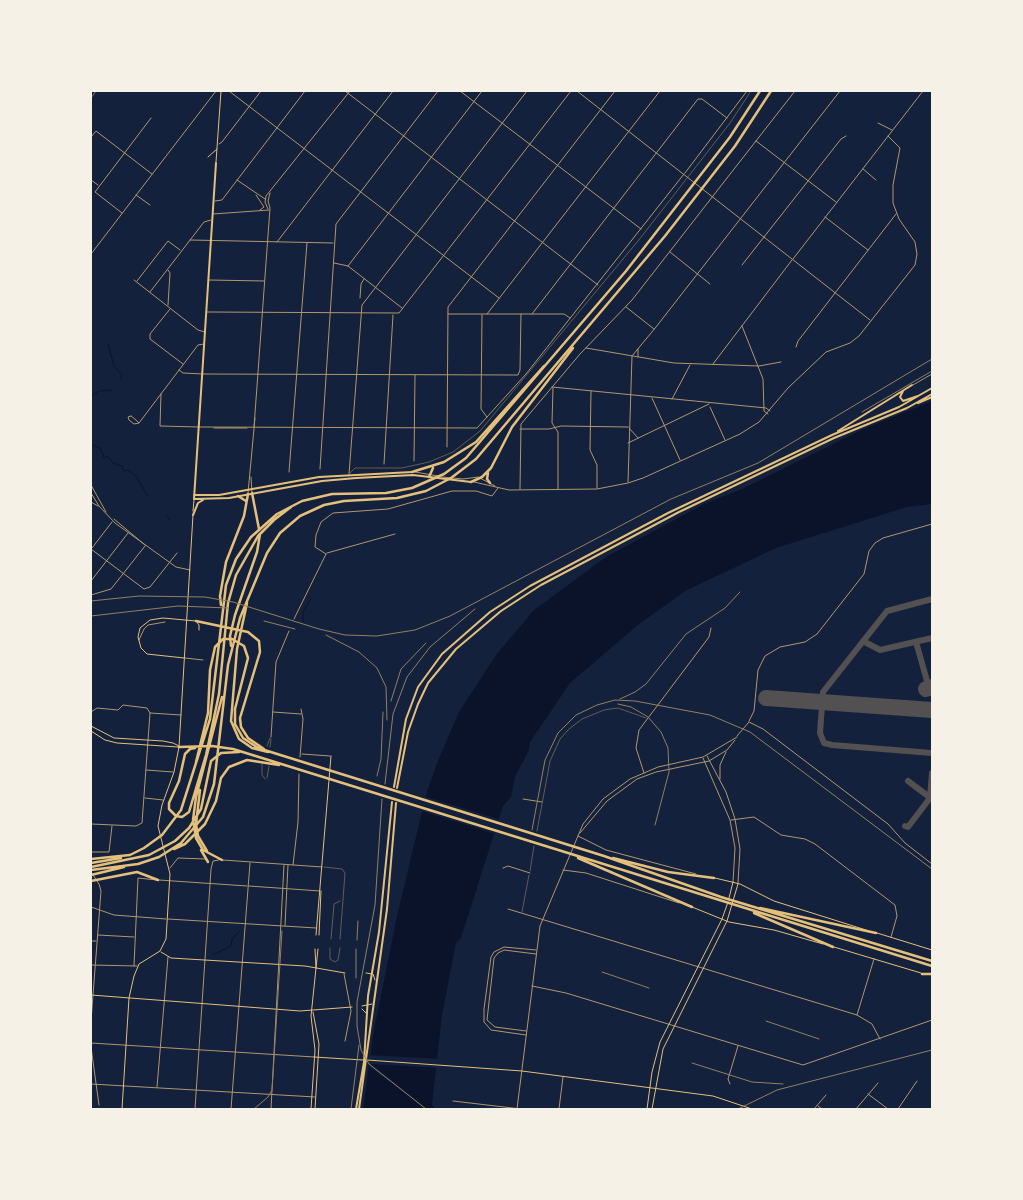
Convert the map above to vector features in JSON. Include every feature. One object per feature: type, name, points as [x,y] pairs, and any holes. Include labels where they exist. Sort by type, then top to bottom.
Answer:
[{"type":"highway","points":[[224,584],[236,559],[251,537],[272,517],[297,503],[332,494],[405,490],[427,483],[450,470],[481,444],[665,223],[730,137],[760,91]]},
{"type":"highway","points":[[490,483],[487,478],[489,471],[513,425],[582,336],[720,166],[771,91]]},
{"type":"highway","points":[[430,476],[431,469],[462,452],[484,435],[580,325]]},
{"type":"highway","points":[[173,850],[196,827],[210,799],[231,651],[249,594],[274,541],[288,525],[304,513],[339,501],[406,496],[434,487],[459,472],[489,445],[582,336]]},
{"type":"highway","points":[[412,472],[439,464]]},
{"type":"highway","points":[[471,482],[481,478],[489,471]]},
{"type":"highway","points":[[231,651],[230,636],[259,543],[252,493]]},
{"type":"highway","points":[[91,863],[130,855],[151,844],[169,828],[181,810],[194,775],[210,719],[226,562],[248,494]]},
{"type":"highway","points":[[238,496],[245,499],[246,505]]},
{"type":"highway","points":[[193,747],[185,754],[179,781],[169,805],[174,814],[185,815],[190,809],[215,718],[227,610],[232,585],[242,560],[254,541],[274,520],[297,503]]},
{"type":"highway","points":[[249,594],[235,665],[231,725],[239,739],[296,761],[604,856],[668,872],[714,878]]},
{"type":"highway","points":[[196,621],[248,632],[259,641],[260,652],[240,714],[242,729],[252,745]]},
{"type":"highway","points":[[194,775],[208,713],[212,657],[216,643],[223,639],[236,640],[247,651],[248,665],[234,718],[240,733],[252,745],[296,761]]},
{"type":"highway","points":[[222,860],[208,854],[196,838],[193,823],[194,807],[225,686]]},
{"type":"highway","points":[[179,747],[222,746],[932,966]]},
{"type":"highway","points":[[91,869],[149,855],[175,841],[189,828],[199,813],[207,788],[210,763],[221,753],[244,753]]},
{"type":"highway","points":[[91,876],[138,864],[185,844],[207,820],[216,802],[222,778],[235,763],[248,760],[293,768]]},
{"type":"highway","points":[[196,838],[200,783]]},
{"type":"highway","points":[[194,793],[191,826],[208,862]]},
{"type":"highway","points":[[91,859],[130,855]]},
{"type":"highway","points":[[576,856],[692,907]]},
{"type":"highway","points":[[604,856],[720,899]]},
{"type":"highway","points":[[91,869],[138,864]]},
{"type":"highway","points":[[91,881],[137,872],[158,880]]},
{"type":"highway","points":[[743,906],[876,933]]},
{"type":"highway","points":[[743,906],[832,947]]},
{"type":"highway","points":[[743,906],[932,961]]},
{"type":"highway","points":[[922,974],[932,976]]},
{"type":"main road","points":[[122,1109],[129,998],[138,967],[160,951],[166,942],[170,868],[158,826],[164,800],[174,772],[179,747],[221,91]]},
{"type":"main road","points":[[208,157],[218,148]]},
{"type":"main road","points":[[912,385],[902,393],[902,400],[908,401],[927,392]]},
{"type":"main road","points":[[827,437],[912,385]]},
{"type":"main road","points":[[932,388],[899,407],[827,437],[644,525],[530,586],[477,622],[438,658],[415,694],[405,724],[395,787],[408,732],[424,690],[448,657],[497,614],[541,585],[679,512],[834,438],[932,396]]},
{"type":"main road","points":[[194,495],[219,494],[252,489],[319,476],[412,472]]},
{"type":"main road","points":[[349,474],[349,479]]},
{"type":"main road","points":[[194,499],[203,500],[238,496],[315,482],[403,475],[430,476],[471,482]]},
{"type":"main road","points":[[193,515],[198,503],[203,500]]},
{"type":"main road","points":[[185,658],[151,655],[144,651],[139,640],[140,628],[150,620],[196,621],[199,625],[199,630]]},
{"type":"main road","points":[[91,726],[114,738],[179,747]]},
{"type":"main road","points":[[91,731],[113,743],[173,743],[179,747]]},
{"type":"main road","points":[[316,935],[331,756]]},
{"type":"main road","points":[[394,802],[386,909],[372,1004],[367,1063],[357,1109],[364,1062],[367,1005],[379,932],[394,802]]},
{"type":"main road","points":[[714,878],[733,882],[774,901],[932,950]]},
{"type":"main road","points":[[647,1109],[657,1049],[722,919],[733,882]]},
{"type":"main road","points":[[652,1109],[663,1049],[727,921],[738,884]]},
{"type":"main road","points":[[320,935],[323,894],[321,891]]},
{"type":"main road","points":[[692,907],[727,921],[774,930],[922,974]]},
{"type":"main road","points":[[316,949],[316,968]]},
{"type":"main road","points":[[311,1109],[314,1057],[312,1012],[318,950]]},
{"type":"main road","points":[[160,951],[168,957],[316,968],[344,973]]},
{"type":"main road","points":[[366,972],[372,974],[375,980]]},
{"type":"main road","points":[[92,995],[312,1012],[351,1008]]},
{"type":"main road","points":[[367,1016],[362,1008],[372,1004]]},
{"type":"main road","points":[[312,1012],[315,1015],[319,1057],[315,1109]]},
{"type":"main road","points":[[314,1057],[522,1071],[713,1096],[734,1101],[752,1109]]},
{"type":"street","points":[[91,254],[216,91]]},
{"type":"street","points":[[230,91],[500,298]]},
{"type":"street","points":[[218,144],[222,142],[261,91]]},
{"type":"street","points":[[213,201],[222,200],[305,91]]},
{"type":"street","points":[[345,91],[349,92],[376,115],[598,285]]},
{"type":"street","points":[[277,242],[394,91]]},
{"type":"street","points":[[320,469],[336,224],[438,91]]},
{"type":"street","points":[[460,91],[641,229]]},
{"type":"street","points":[[348,266],[482,91]]},
{"type":"street","points":[[349,474],[360,313],[363,303],[527,91]]},
{"type":"street","points":[[207,312],[399,313],[571,91]]},
{"type":"street","points":[[576,91],[870,320]]},
{"type":"street","points":[[447,447],[449,306],[615,91]]},
{"type":"street","points":[[488,314],[660,91]]},
{"type":"street","points":[[161,393],[160,426],[472,429],[479,426],[515,387],[598,285],[747,91]]},
{"type":"street","points":[[520,490],[521,424],[585,348],[626,307],[795,91]]},
{"type":"street","points":[[628,483],[631,356],[698,274],[840,91]]},
{"type":"street","points":[[713,364],[922,91]]},
{"type":"street","points":[[265,199],[349,92]]},
{"type":"street","points":[[532,314],[699,98],[727,118]]},
{"type":"street","points":[[122,213],[95,192],[151,118]]},
{"type":"street","points":[[878,123],[893,130]]},
{"type":"street","points":[[91,138],[96,132],[152,174]]},
{"type":"street","points":[[742,265],[841,139],[846,136]]},
{"type":"street","points":[[471,482],[498,488],[520,490],[597,489],[628,483],[640,480],[755,426],[768,414],[786,390],[830,350],[854,340],[909,273],[916,260],[917,250],[914,238],[896,214],[893,192],[900,148],[888,136]]},
{"type":"street","points":[[756,141],[836,203]]},
{"type":"street","points":[[862,169],[876,180]]},
{"type":"street","points":[[91,180],[99,186]]},
{"type":"street","points":[[237,180],[268,202]]},
{"type":"street","points":[[248,494],[270,193]]},
{"type":"street","points":[[136,194],[150,205]]},
{"type":"street","points":[[256,195],[264,207],[260,210]]},
{"type":"street","points":[[265,199],[269,210]]},
{"type":"street","points":[[213,214],[269,210]]},
{"type":"street","points":[[796,347],[798,341],[896,214]]},
{"type":"street","points":[[825,217],[868,250]]},
{"type":"street","points":[[150,292],[205,220],[212,220]]},
{"type":"street","points":[[190,240],[211,242],[334,243]]},
{"type":"street","points":[[181,251],[168,241],[136,281],[198,330],[205,332]]},
{"type":"street","points":[[289,472],[307,243]]},
{"type":"street","points":[[670,252],[710,284]]},
{"type":"street","points":[[333,263],[348,266],[403,309]]},
{"type":"street","points":[[167,270],[170,273],[168,306]]},
{"type":"street","points":[[360,298],[361,284],[364,279]]},
{"type":"street","points":[[209,280],[264,281]]},
{"type":"street","points":[[626,307],[654,329]]},
{"type":"street","points":[[170,308],[150,337],[183,364]]},
{"type":"street","points":[[384,464],[393,314]]},
{"type":"street","points":[[448,314],[564,314],[571,318]]},
{"type":"street","points":[[482,314],[481,409],[487,417]]},
{"type":"street","points":[[179,370],[183,373],[203,374],[519,375],[520,314]]},
{"type":"street","points":[[741,325],[763,381],[764,409],[768,414]]},
{"type":"street","points":[[139,423],[198,345],[205,344]]},
{"type":"street","points":[[639,347],[637,354],[639,357]]},
{"type":"street","points":[[585,348],[691,363],[758,366],[781,362]]},
{"type":"street","points":[[672,400],[691,363]]},
{"type":"street","points":[[912,385],[932,374]]},
{"type":"street","points":[[414,461],[415,375]]},
{"type":"street","points":[[552,387],[770,411]]},
{"type":"street","points":[[552,387],[552,423],[558,432],[558,489]]},
{"type":"street","points":[[591,392],[590,450],[597,465],[597,489]]},
{"type":"street","points":[[652,398],[681,461]]},
{"type":"street","points":[[628,443],[709,404]]},
{"type":"street","points":[[709,404],[725,440]]},
{"type":"street","points":[[520,429],[590,426],[629,428],[639,438]]},
{"type":"street","points":[[412,472],[458,479],[481,478],[498,488]]},
{"type":"street","points":[[250,476],[252,493]]},
{"type":"street","points":[[91,485],[106,512]]},
{"type":"street","points":[[326,554],[315,547],[316,535],[321,522],[333,513],[390,509],[448,492],[475,491],[491,496],[498,488]]},
{"type":"street","points":[[91,493],[99,506]]},
{"type":"street","points":[[91,502],[99,506],[128,533],[146,545]]},
{"type":"street","points":[[114,520],[177,568],[190,570]]},
{"type":"street","points":[[114,520],[91,549],[142,588],[149,588],[177,553]]},
{"type":"street","points":[[721,782],[720,765],[727,750],[749,722],[754,708],[758,670],[765,656],[780,647],[805,642],[817,634],[864,574],[869,551],[876,543],[883,538],[932,524]]},
{"type":"street","points":[[91,581],[128,533]]},
{"type":"street","points":[[294,619],[326,554],[394,534]]},
{"type":"street","points":[[91,595],[109,591],[146,545]]},
{"type":"street","points":[[139,640],[148,625],[165,622]]},
{"type":"street","points":[[645,776],[636,740],[639,730],[646,718],[709,637],[712,628]]},
{"type":"street","points":[[270,737],[276,662],[289,631]]},
{"type":"street","points":[[185,658],[203,660]]},
{"type":"street","points":[[91,712],[97,708],[118,710],[123,705],[147,708],[150,713],[140,825],[112,826],[91,824]]},
{"type":"street","points":[[300,757],[301,709]]},
{"type":"street","points":[[272,712],[301,714]]},
{"type":"street","points":[[150,713],[181,715]]},
{"type":"street","points":[[749,722],[763,729],[877,816],[891,827],[905,844],[932,864]]},
{"type":"street","points":[[517,1108],[536,950],[542,919],[562,870],[589,815],[603,799],[621,784],[644,772],[706,756],[737,737]]},
{"type":"street","points":[[578,835],[607,801],[626,786],[645,776],[710,761],[727,750]]},
{"type":"street","points":[[300,753],[331,756]]},
{"type":"street","points":[[706,756],[721,782],[735,819],[740,855],[738,884]]},
{"type":"street","points":[[703,757],[722,796],[730,820],[735,848],[733,882]]},
{"type":"street","points":[[146,770],[174,772]]},
{"type":"street","points":[[292,865],[298,822],[299,774]]},
{"type":"street","points":[[143,798],[164,800]]},
{"type":"street","points":[[523,798],[542,802]]},
{"type":"street","points":[[730,820],[754,817],[781,835],[813,842],[891,901],[897,914],[891,937]]},
{"type":"street","points":[[91,852],[109,852],[112,826]]},
{"type":"street","points":[[578,835],[606,850],[683,872],[714,878]]},
{"type":"street","points":[[170,868],[178,858],[205,859],[211,869]]},
{"type":"street","points":[[195,1109],[213,861],[322,867]]},
{"type":"street","points":[[231,1109],[250,862]]},
{"type":"street","points":[[270,1109],[284,864]]},
{"type":"street","points":[[285,926],[288,865]]},
{"type":"street","points":[[503,868],[508,866],[530,873]]},
{"type":"street","points":[[91,869],[99,884],[100,908],[91,1021]]},
{"type":"street","points":[[562,870],[586,873],[692,907]]},
{"type":"street","points":[[134,966],[138,878],[321,891]]},
{"type":"street","points":[[91,907],[100,908],[113,914],[168,919],[317,928],[321,926]]},
{"type":"street","points":[[508,909],[856,1015],[872,1024],[880,1039]]},
{"type":"street","points":[[97,935],[135,937]]},
{"type":"street","points":[[91,940],[97,941]]},
{"type":"street","points":[[526,1035],[491,1030],[484,1022],[484,1009],[491,957],[494,952],[504,947],[536,950]]},
{"type":"street","points":[[526,1031],[493,1027],[487,1019],[488,1009],[496,954],[504,950],[536,954]]},
{"type":"street","points":[[157,1088],[168,957]]},
{"type":"street","points":[[856,1015],[874,959]]},
{"type":"street","points":[[91,965],[138,967]]},
{"type":"street","points":[[344,973],[351,1008],[345,1041]]},
{"type":"street","points":[[532,986],[567,993],[803,1065],[932,1020]]},
{"type":"street","points":[[91,1043],[314,1057]]},
{"type":"street","points":[[730,1084],[728,1079],[738,1046]]},
{"type":"street","points":[[91,1047],[99,1105]]},
{"type":"street","points":[[560,1109],[564,1077]]},
{"type":"street","points":[[898,1109],[917,1081]]},
{"type":"street","points":[[856,1109],[878,1083]]},
{"type":"street","points":[[91,1084],[316,1098]]},
{"type":"street","points":[[868,1094],[888,1109]]},
{"type":"street","points":[[814,1109],[826,1095]]},
{"type":"street","points":[[453,1101],[521,1109]]},
{"type":"street","points":[[817,1106],[822,1109]]},
{"type":"lane","points":[[349,474],[355,468],[402,468],[430,462],[453,452],[477,435],[638,241],[751,91]]},
{"type":"lane","points":[[537,831],[553,754],[560,739],[569,729],[582,719],[604,710],[618,708],[646,718]]},
{"type":"lane","points":[[267,746],[270,737]]},
{"type":"lane","points":[[270,737],[270,747]]},
{"type":"lane","points":[[262,764],[262,775],[264,778],[267,777],[269,766]]},
{"type":"lane","points":[[522,912],[534,846]]},
{"type":"lane","points":[[322,867],[344,872],[340,939]]},
{"type":"lane","points":[[331,939],[334,904],[342,901]]},
{"type":"lane","points":[[330,948],[330,959],[334,962],[338,960],[340,948]]},
{"type":"water","points":[[932,401],[932,504],[907,507],[776,548],[687,590],[639,624],[570,683],[530,742],[529,750],[515,777],[511,797],[503,806],[461,938],[456,943],[442,1015],[432,1105],[435,1109],[363,1109],[373,1035],[397,916],[426,795],[437,763],[459,712],[496,655],[534,610],[606,557],[704,504],[742,489],[861,430]]},
{"type":"pier","points":[[423,796],[501,820],[496,834],[419,810]]},
{"type":"pier","points":[[367,1055],[440,1059],[439,1068],[371,1064],[427,1109],[371,1068],[368,1064]]},
{"type":"waterway","points":[[108,344],[114,366],[122,375],[121,379]]},
{"type":"waterway","points":[[91,396],[99,391],[111,390]]},
{"type":"waterway","points":[[91,444],[101,449],[104,458],[107,456],[113,463],[122,466],[124,471],[128,470],[136,476],[148,496]]},
{"type":"waterway","points":[[167,516],[170,520]]},
{"type":"waterway","points":[[303,622],[303,612],[311,598]]},
{"type":"waterway","points":[[213,955],[231,946],[232,939],[240,931]]},
{"type":"taxiway","points":[[932,599],[887,611],[823,692],[820,733],[824,743],[832,745],[932,753]]},
{"type":"taxiway","points":[[863,641],[880,650],[932,638]]},
{"type":"taxiway","points":[[916,642],[929,688]]},
{"type":"taxiway","points":[[905,826],[908,827],[930,798],[932,773]]},
{"type":"taxiway","points":[[908,781],[932,799]]},
{"type":"runway","points":[[926,689],[932,687]]},
{"type":"runway","points":[[766,698],[932,710]]},
{"type":"tram line","points":[[254,1109],[268,1097],[272,1090],[282,931]]},
{"type":"railway","points":[[91,98],[96,91]]},
{"type":"railway","points":[[91,601],[139,596],[205,597],[233,602],[319,629],[345,635],[377,636],[415,630],[450,616],[671,499],[758,463],[932,359]]},
{"type":"railway","points":[[862,412],[932,371]]},
{"type":"railway","points":[[620,699],[646,684],[686,634],[725,608],[740,592]]},
{"type":"railway","points":[[91,616],[178,606],[228,608]]},
{"type":"railway","points":[[385,784],[393,714],[407,677],[430,647],[475,609]]},
{"type":"railway","points":[[264,621],[295,629]]},
{"type":"railway","points":[[326,635],[359,652],[377,668],[386,687],[387,720]]},
{"type":"railway","points":[[391,701],[401,669],[426,643]]},
{"type":"railway","points":[[532,830],[545,760],[558,733],[576,715],[597,705],[615,700],[635,701],[710,715],[750,732],[932,869]]},
{"type":"railway","points":[[618,704],[631,707],[648,717],[661,732],[668,748],[669,772],[655,825]]},
{"type":"railway","points":[[377,776],[381,759],[383,712]]},
{"type":"railway","points":[[382,799],[375,905],[357,1002],[357,1026],[361,1050],[369,1064],[426,1109]]},
{"type":"railway","points":[[357,940],[358,921]]},
{"type":"railway","points":[[356,949],[356,978]]},
{"type":"railway","points":[[602,972],[649,988]]},
{"type":"railway","points":[[766,1021],[819,1039]]},
{"type":"railway","points":[[351,1109],[359,1045]]},
{"type":"railway","points":[[738,1109],[777,1090],[932,1050]]},
{"type":"railway","points":[[692,1063],[752,1082],[783,1084]]}]
